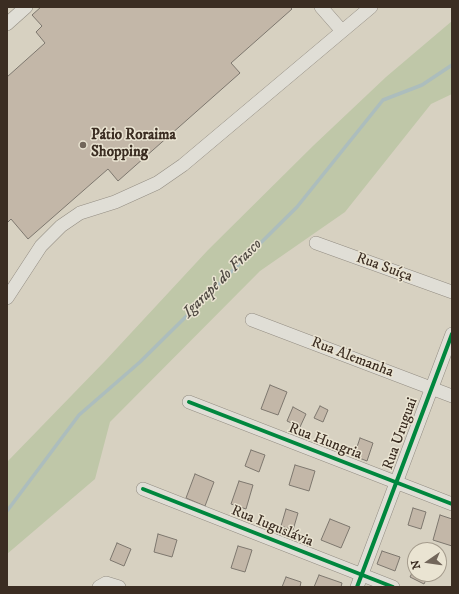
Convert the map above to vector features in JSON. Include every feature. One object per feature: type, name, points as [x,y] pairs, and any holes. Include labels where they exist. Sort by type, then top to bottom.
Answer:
[{"type":"street","points":[[7,298],[41,246],[61,226],[80,213],[115,202],[157,183],[183,165],[371,7]]},
{"type":"street","points":[[7,24],[18,9]]},
{"type":"street","points":[[323,9],[342,31]]},
{"type":"street","name":"Rua Suíça","points":[[316,243],[452,292]]},
{"type":"street","name":"Rua Alemanha","points":[[252,320],[452,396]]},
{"type":"street","name":"Rua Uruguai","points":[[359,581],[452,334]]},
{"type":"street","name":"Rua Hungria","points":[[189,402],[452,504]]},
{"type":"street","name":"Rua Iuguslávia","points":[[143,489],[359,581],[393,587]]},
{"type":"street","points":[[99,587],[106,584],[116,586]]},
{"type":"green space","points":[[452,21],[452,94],[431,104],[345,212],[260,271],[110,422],[95,479],[7,554],[7,462],[105,361],[208,250],[314,145],[386,77]]},
{"type":"building","name":"Pátio Roraima Shopping","points":[[41,7],[290,7],[292,9],[231,63],[240,73],[118,181],[108,169],[28,239],[11,219],[7,223],[7,77],[45,43],[36,32],[42,26],[32,15]]},
{"type":"building","points":[[270,385],[287,392],[278,415],[261,409]]},
{"type":"building","points":[[320,406],[328,410],[323,422],[314,418]]},
{"type":"building","points":[[293,407],[306,414],[300,427],[287,421]]},
{"type":"building","points":[[360,438],[373,443],[367,461],[354,456]]},
{"type":"building","points":[[251,450],[265,455],[259,472],[245,466]]},
{"type":"building","points":[[295,465],[315,471],[309,491],[289,485]]},
{"type":"building","points":[[195,474],[214,482],[205,506],[186,498]]},
{"type":"building","points":[[239,481],[253,485],[246,509],[231,504]]},
{"type":"building","points":[[413,508],[426,512],[421,529],[408,525]]},
{"type":"building","points":[[286,509],[298,513],[293,530],[281,526]]},
{"type":"building","points":[[440,515],[452,519],[452,546],[447,544],[447,542],[433,540]]},
{"type":"building","points":[[330,519],[350,527],[341,548],[321,540]]},
{"type":"building","points":[[158,534],[177,540],[172,557],[154,552]]},
{"type":"building","points":[[117,543],[131,549],[124,566],[110,560]]},
{"type":"building","points":[[238,546],[252,550],[245,572],[231,568]]},
{"type":"building","points":[[382,551],[400,557],[395,571],[377,564]]},
{"type":"building","points":[[319,575],[342,583],[341,587],[314,587]]},
{"type":"building","points":[[286,577],[301,582],[300,587],[282,587]]},
{"type":"waterway","name":"Igarapé do Frasco","points":[[7,511],[79,415],[140,362],[297,207],[383,100],[422,85],[452,65]]},
{"type":"cycle path","points":[[357,587],[452,334]]},
{"type":"cycle path","points":[[189,402],[452,504]]},
{"type":"cycle path","points":[[143,489],[393,587]]},
{"type":"place","name":"Pátio Roraima Shopping","points":[[83,145]]}]
